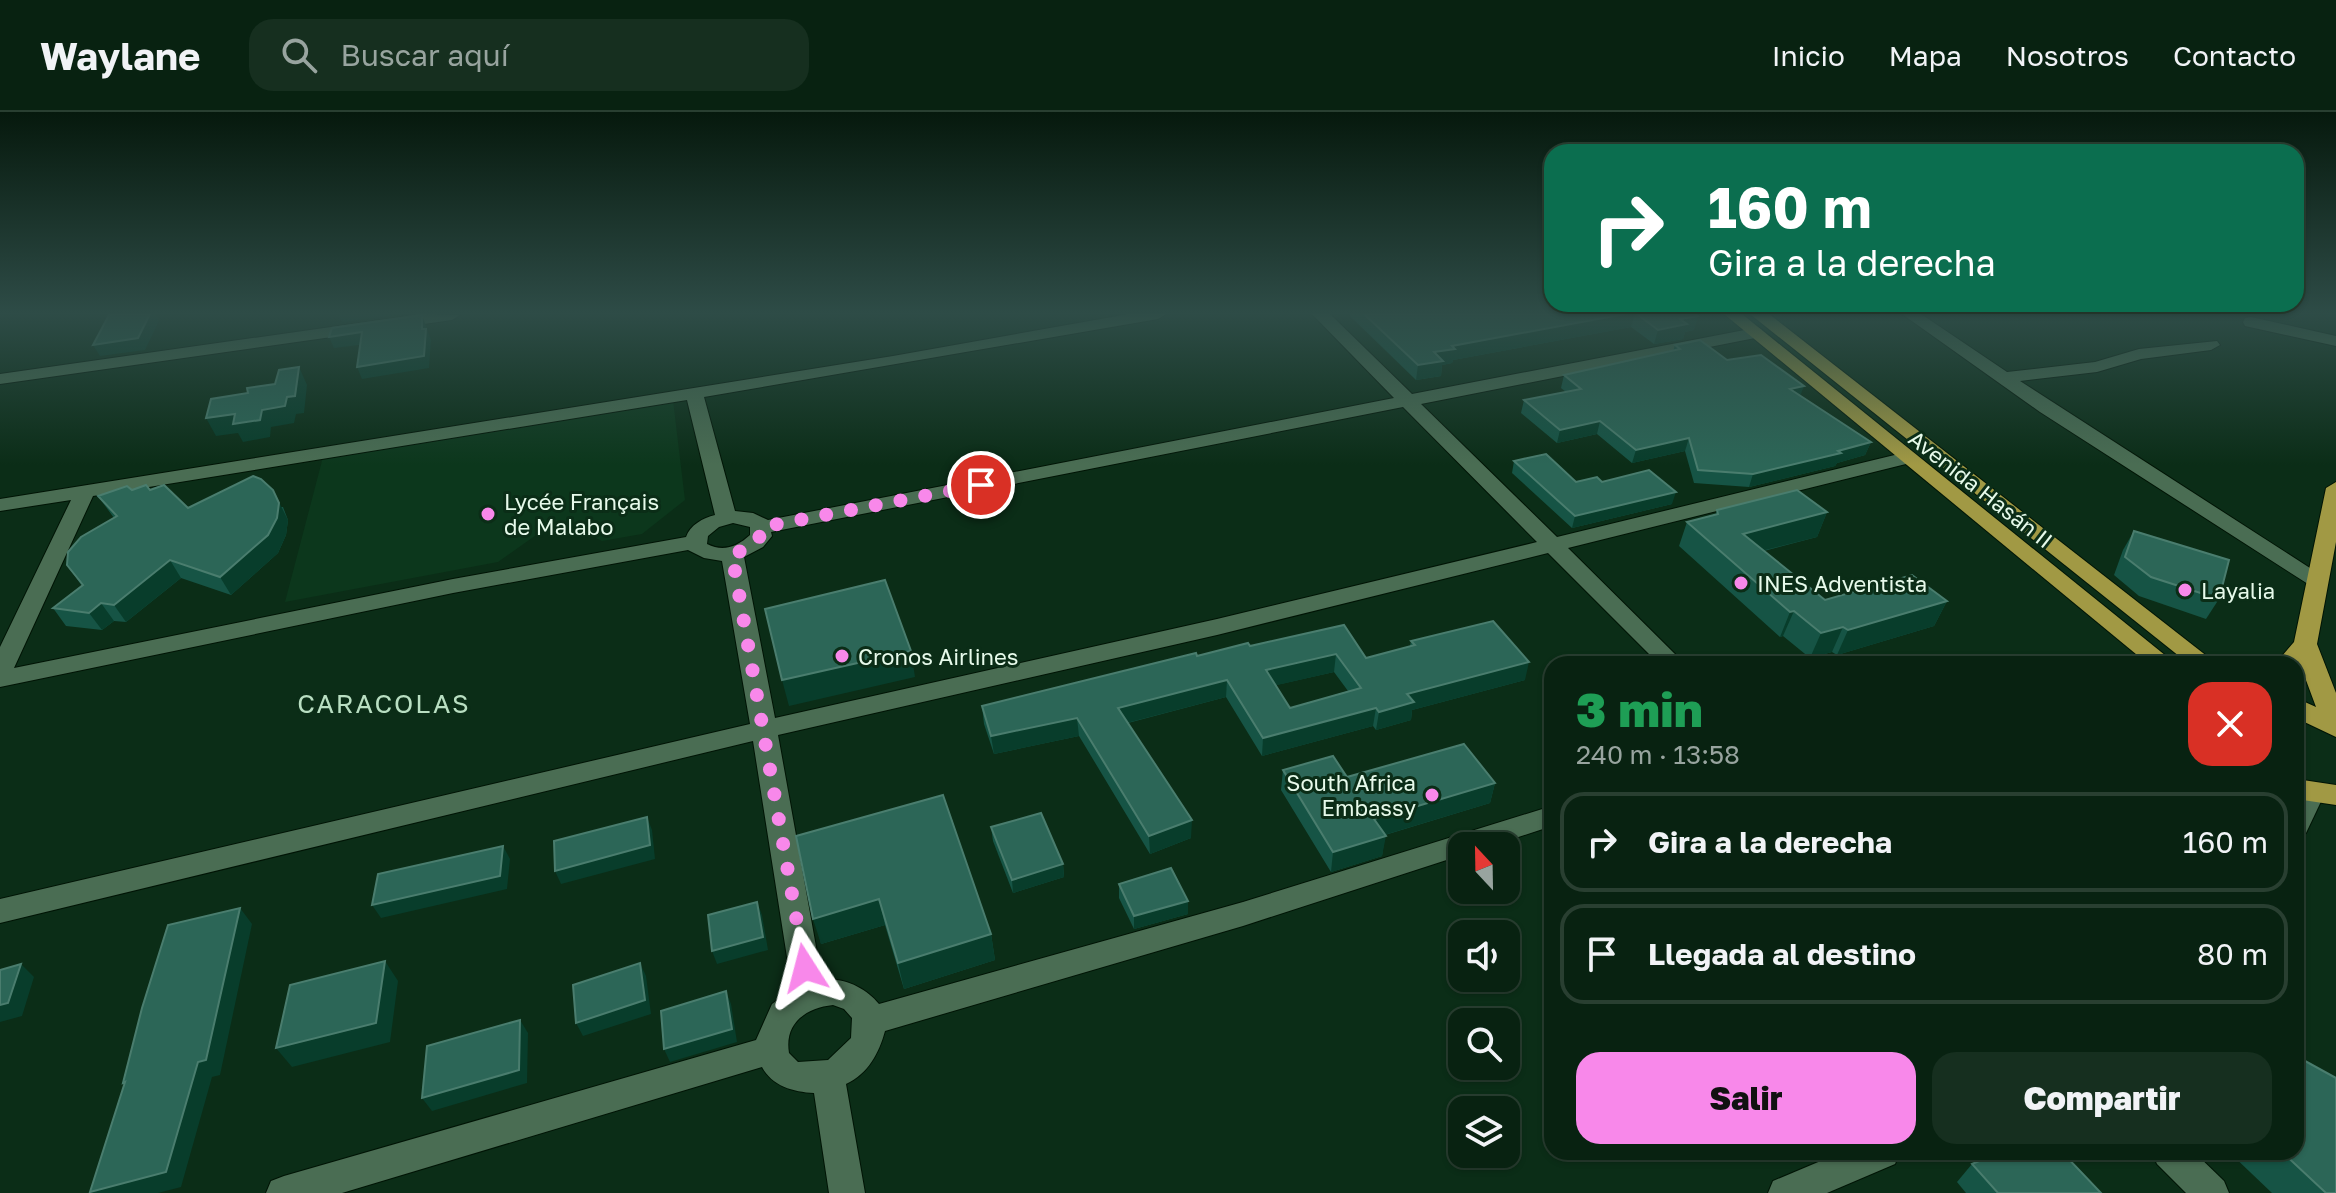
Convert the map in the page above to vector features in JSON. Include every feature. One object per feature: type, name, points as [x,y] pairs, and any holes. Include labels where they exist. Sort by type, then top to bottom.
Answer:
[{"type":"main road","name":"Avenida Hasán II","points":[[1802,364],[1907,458],[2154,656]]},
{"type":"main road","name":"Avenida Hasán II","points":[[1810,364],[2194,656]]},
{"type":"main road","points":[[2294,656],[2305,644],[2336,488]]},
{"type":"main road","points":[[2305,644],[2325,673],[2336,727]]},
{"type":"main road","points":[[2304,711],[2336,727]]},
{"type":"street","points":[[0,379],[103,364]]},
{"type":"street","points":[[0,505],[858,364]]},
{"type":"street","points":[[1370,364],[1665,656]]},
{"type":"street","points":[[762,527],[761,536],[753,545],[732,554],[710,554],[699,549],[695,542],[697,534],[706,525],[726,518],[746,517],[762,527],[1407,402],[1576,364]]},
{"type":"street","points":[[1984,364],[2316,579]]},
{"type":"street","points":[[2004,378],[2105,364]]},
{"type":"street","points":[[694,392],[726,518]]},
{"type":"street","points":[[0,911],[762,730],[1217,627],[1907,458]]},
{"type":"street","points":[[0,672],[85,491]]},
{"type":"street","points":[[0,679],[453,586],[695,542]]},
{"type":"street","points":[[732,554],[788,859],[809,996]]},
{"type":"street","points":[[2304,815],[2320,795]]},
{"type":"street","points":[[870,1021],[1243,914],[1544,819]]},
{"type":"street","points":[[844,993],[861,1004],[870,1021],[868,1039],[858,1057],[828,1076],[795,1076],[778,1066],[770,1050],[772,1031],[782,1014],[809,996],[844,993]]},
{"type":"street","points":[[284,1193],[770,1050]]},
{"type":"street","points":[[828,1076],[847,1193]]},
{"type":"street","points":[[1786,1193],[1864,1160]]},
{"type":"street","points":[[2177,1160],[2211,1193]]},
{"type":"shaded area","name":"Lycée Français de Malabo","points":[[673,400],[685,500],[642,534],[602,541],[576,528],[539,533],[498,562],[285,602],[323,457]]},
{"type":"building","points":[[1611,364],[1774,364],[1804,386],[1790,389],[1871,442],[1838,451],[1841,453],[1753,474],[1698,470],[1689,438],[1636,450],[1600,421],[1560,430],[1524,400],[1581,389],[1564,375]]},
{"type":"building","points":[[299,367],[295,396],[287,397],[285,406],[262,410],[260,420],[233,424],[235,414],[206,418],[211,399],[248,393],[247,388],[275,384],[279,370]]},
{"type":"building","points":[[1546,454],[1576,482],[1597,477],[1602,482],[1649,470],[1676,492],[1575,516],[1514,461]]},
{"type":"building","points":[[253,476],[273,490],[279,503],[277,518],[268,535],[220,577],[170,560],[114,605],[101,603],[89,613],[53,608],[83,585],[67,565],[68,552],[81,537],[117,516],[98,496],[127,486],[132,490],[146,485],[150,490],[164,485],[188,508]]},
{"type":"building","points":[[1797,490],[1827,512],[1743,534],[1825,600],[1912,575],[1947,601],[1848,630],[1843,627],[1821,633],[1794,611],[1790,612],[1687,522],[1718,514],[1717,510]]},
{"type":"building","points":[[2134,531],[2229,560],[2219,599],[2151,577],[2125,557]]},
{"type":"building","name":"Cronos Airlines","points":[[885,580],[911,651],[782,680],[765,609]]},
{"type":"building","points":[[1493,621],[1529,662],[1407,694],[1414,702],[1379,712],[1376,708],[1263,738],[1227,680],[1118,708],[1192,820],[1149,836],[1077,718],[991,736],[982,706],[1196,653],[1197,656],[1248,643],[1250,646],[1344,625],[1366,658],[1415,645],[1411,641]],"holes":[[[1336,654],[1361,688],[1290,708],[1266,670]]]},
{"type":"building","points":[[1464,744],[1495,783],[1374,819],[1386,836],[1333,852],[1283,770],[1333,756],[1347,777]]},
{"type":"building","points":[[943,795],[991,934],[898,963],[879,899],[813,919],[796,836]]},
{"type":"building","points":[[1041,813],[1063,864],[1012,880],[991,827]]},
{"type":"building","points":[[647,817],[650,845],[555,871],[554,841]]},
{"type":"building","points":[[503,846],[500,876],[372,905],[378,874]]},
{"type":"building","points":[[1171,868],[1188,901],[1134,916],[1119,884]]},
{"type":"building","points":[[757,902],[763,937],[712,951],[708,915]]},
{"type":"building","points":[[240,908],[206,1060],[198,1062],[166,1172],[90,1192],[125,1082],[142,1008],[168,925]]},
{"type":"building","points":[[385,961],[376,1023],[276,1048],[290,985]]},
{"type":"building","points":[[640,963],[645,1000],[576,1023],[573,985]]},
{"type":"building","points":[[21,964],[8,1003],[0,1005],[0,970]]},
{"type":"building","points":[[726,991],[732,1029],[664,1049],[661,1011]]},
{"type":"building","points":[[520,1020],[519,1070],[422,1098],[427,1046]]},
{"type":"building","points":[[2304,1060],[2336,1078],[2336,1193],[2326,1193],[2291,1160],[2304,1160]]},
{"type":"building","points":[[1982,1160],[2070,1160],[2101,1193],[1998,1193],[1972,1164]]},
{"type":"place","name":"Lycée Français de Malabo","points":[[488,514]]},
{"type":"place","name":"INES Adventista","points":[[1741,583]]},
{"type":"place","name":"Layalia","points":[[2185,590]]},
{"type":"place","name":"Cronos Airlines","points":[[842,656]]},
{"type":"place","name":"South Africa Embassy","points":[[1432,795]]},
{"type":"district","name":"CARACOLAS","points":[[384,703]]},
{"type":"route","points":[[805,968],[732,554],[758,541],[762,527],[981,485]]}]
